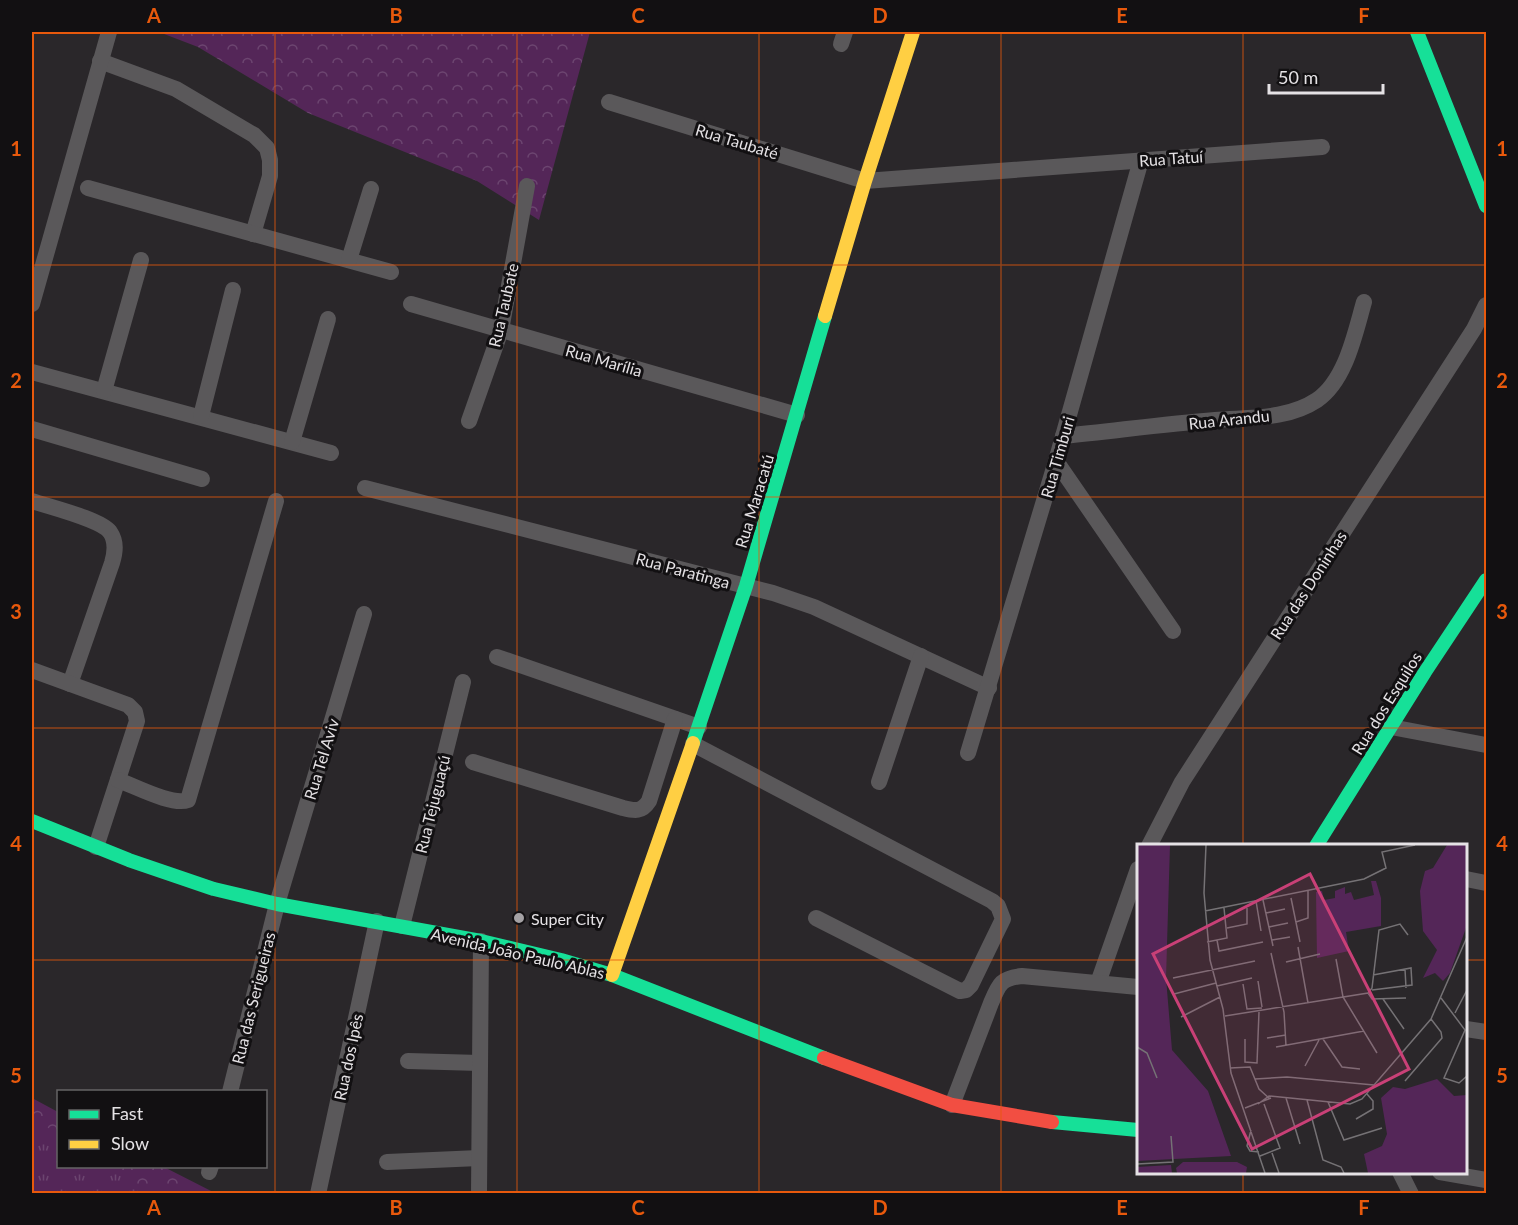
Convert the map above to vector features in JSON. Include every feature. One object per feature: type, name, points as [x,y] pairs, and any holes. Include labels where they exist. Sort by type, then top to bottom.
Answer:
[{"type":"street","points":[[32,304],[109,32]]},
{"type":"street","name":"Rua Maracatú","points":[[612,975],[657,851],[746,586],[865,181],[913,32]]},
{"type":"street","points":[[1418,32],[1486,206]]},
{"type":"street","points":[[100,61],[176,89],[254,135],[267,148],[270,176],[253,234]]},
{"type":"street","name":"Rua Taubaté","points":[[609,102],[865,181]]},
{"type":"street","name":"Rua Tatuí","points":[[865,181],[1322,147]]},
{"type":"street","name":"Rua Timburi","points":[[968,753],[1056,461],[1141,160]]},
{"type":"street","name":"Rua Taubate","points":[[469,421],[501,330],[527,186]]},
{"type":"street","points":[[88,188],[391,272]]},
{"type":"street","points":[[349,260],[371,189]]},
{"type":"street","points":[[104,391],[141,260]]},
{"type":"street","points":[[201,416],[233,290]]},
{"type":"street","name":"Rua Arandu","points":[[1063,436],[1217,419],[1260,418],[1297,410],[1318,399],[1333,384],[1349,355],[1364,302]]},
{"type":"street","name":"Rua Marília","points":[[411,304],[797,416]]},
{"type":"street","name":"Rua das Doninhas","points":[[1150,844],[1182,782],[1226,711],[1480,326],[1486,304]]},
{"type":"street","points":[[292,442],[328,319]]},
{"type":"street","points":[[32,372],[332,453]]},
{"type":"street","points":[[32,429],[202,479]]},
{"type":"street","points":[[1056,461],[1173,632]]},
{"type":"street","name":"Rua Paratinga","points":[[365,488],[773,592],[814,607],[989,688]]},
{"type":"street","points":[[32,501],[95,522],[111,533],[115,544],[112,563],[70,684]]},
{"type":"street","points":[[118,780],[171,800],[188,800],[276,501]]},
{"type":"street","name":"Rua dos Esquilos","points":[[1317,844],[1390,727],[1479,604],[1486,580]]},
{"type":"street","name":"Rua Tel Aviv","points":[[277,904],[364,614]]},
{"type":"street","points":[[879,782],[921,656]]},
{"type":"street","points":[[497,657],[699,727]]},
{"type":"street","points":[[32,669],[128,705],[135,712],[137,721],[96,847]]},
{"type":"street","name":"Rua Tejuguaçú","points":[[402,926],[463,682]]},
{"type":"street","points":[[473,762],[639,811],[645,808],[649,801],[675,719]]},
{"type":"street","points":[[1390,727],[1486,745]]},
{"type":"street","points":[[693,744],[992,901],[998,906],[1003,919],[971,985],[966,990],[960,991],[816,918]]},
{"type":"street","name":"Avenida João Paulo Ablas","points":[[32,821],[160,871],[214,889],[277,904],[481,941],[612,975],[886,1082],[952,1105],[1053,1122],[1137,1130]]},
{"type":"street","points":[[1098,983],[1137,872]]},
{"type":"street","points":[[1467,879],[1486,883]]},
{"type":"street","name":"Rua das Serigueiras","points":[[230,1090],[277,904]]},
{"type":"street","name":"Rua dos Ipês","points":[[318,1194],[377,921]]},
{"type":"street","points":[[479,1194],[481,941]]},
{"type":"street","points":[[952,1105],[991,1003],[1004,980],[1022,976],[1137,987]]},
{"type":"street","points":[[1467,1029],[1486,1032]]},
{"type":"street","points":[[408,1061],[480,1063]]},
{"type":"street","points":[[387,1162],[479,1158]]},
{"type":"street","points":[[1401,1174],[1411,1194]]},
{"type":"street","points":[[1447,1174],[1486,1180]]},
{"type":"green space","points":[[159,32],[590,32],[539,220],[477,181],[308,113],[198,47]]},
{"type":"green space","points":[[32,1098],[57,1111],[57,1168],[166,1168],[215,1193],[32,1193]]},
{"type":"green space","points":[[32,1116],[57,1134],[57,1168],[106,1168],[151,1193],[32,1193]]},
{"type":"traffic: fast","points":[[1417,32],[1486,206]]},
{"type":"traffic: fast","points":[[693,743],[746,586],[825,316]]},
{"type":"traffic: fast","points":[[1317,844],[1425,672],[1486,580]]},
{"type":"traffic: fast","points":[[32,821],[129,860],[214,889],[277,904],[481,941],[612,975],[824,1058]]},
{"type":"traffic: fast","points":[[1052,1122],[1137,1130]]},
{"type":"traffic: slow","points":[[825,316],[913,32]]},
{"type":"traffic: slow","points":[[612,975],[693,743]]},
{"type":"traffic: jam","points":[[824,1058],[952,1105],[1052,1122]]},
{"type":"place","name":"Super City","points":[[519,918]]}]
